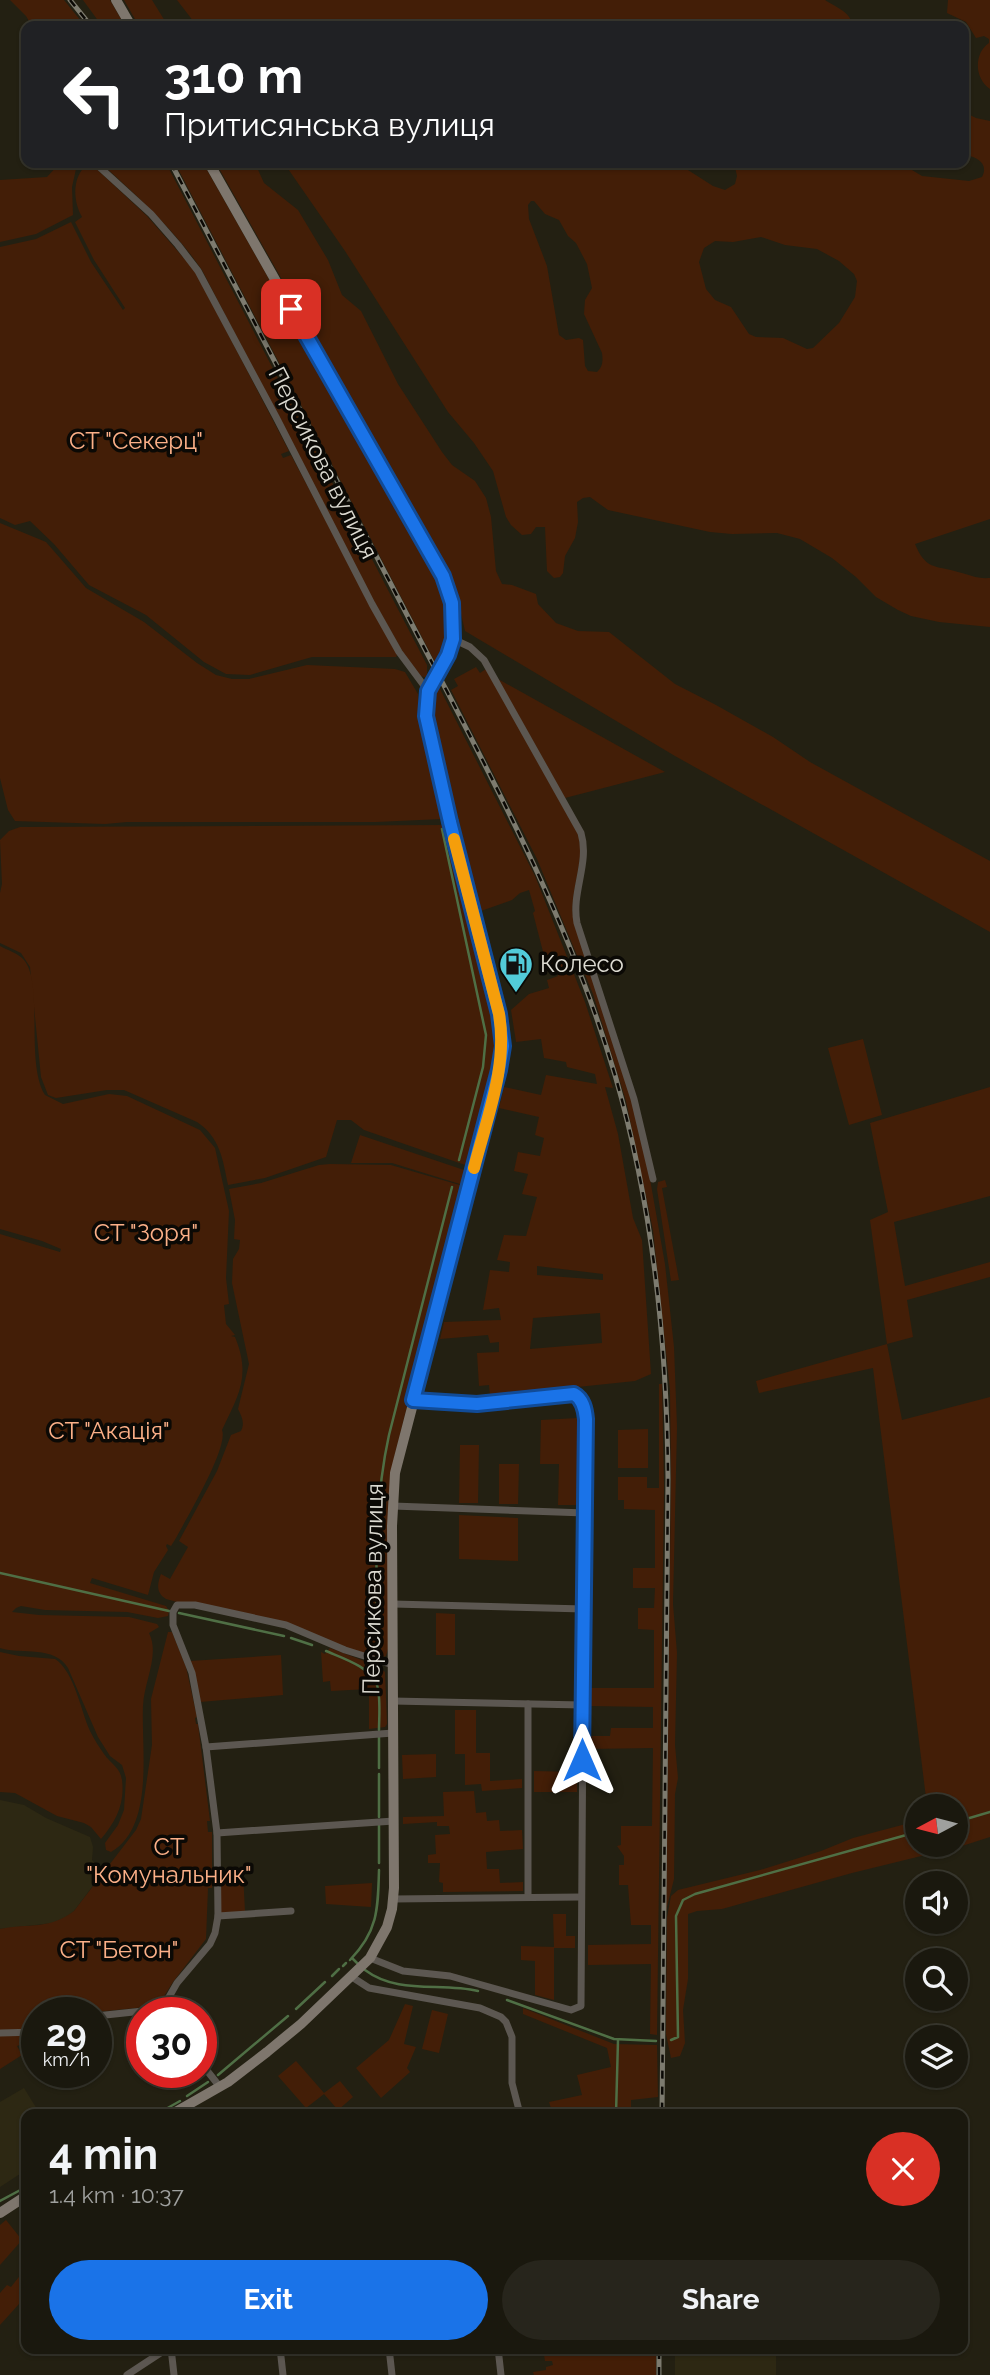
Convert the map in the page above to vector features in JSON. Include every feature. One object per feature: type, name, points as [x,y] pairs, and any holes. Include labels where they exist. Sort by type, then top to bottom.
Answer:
[{"type":"main road","points":[[116,0],[128,21]]},
{"type":"main road","name":"Персикова вулиця","points":[[181,2109],[220,2087],[284,2039],[352,1977],[370,1958],[383,1937],[393,1904],[393,1506],[397,1463],[503,1046],[499,1014],[428,726],[428,691],[448,655],[453,639],[452,603],[443,576],[212,168]]},
{"type":"main road","points":[[0,2213],[21,2199]]},
{"type":"street","name":"Персикова вулиця","points":[[100,168],[151,214],[198,271],[372,604],[399,652],[428,691]]},
{"type":"street","points":[[453,639],[470,647],[484,660],[581,833],[584,849],[575,899],[577,923],[632,1092],[653,1179]]},
{"type":"street","points":[[370,1958],[414,1973],[450,1976],[571,2010],[581,2006],[586,1419],[583,1404],[574,1394],[477,1404],[413,1400]]},
{"type":"street","points":[[393,1506],[585,1513]]},
{"type":"street","points":[[393,1604],[584,1609]]},
{"type":"street","points":[[169,1997],[177,1983],[210,1944],[218,1916],[216,1833],[206,1747],[192,1673],[173,1625],[173,1612],[177,1605],[195,1605],[286,1625],[345,1650],[393,1665]]},
{"type":"street","points":[[393,1701],[583,1705]]},
{"type":"street","points":[[528,1704],[528,1897]]},
{"type":"street","points":[[206,1747],[393,1733]]},
{"type":"street","points":[[216,1833],[394,1821]]},
{"type":"street","points":[[393,1904],[408,1898],[581,1897]]},
{"type":"street","points":[[218,1916],[291,1911]]},
{"type":"street","points":[[352,1977],[369,1987],[480,2008],[501,2017],[512,2037],[512,2083],[519,2109]]},
{"type":"street","points":[[0,2033],[21,2032]]},
{"type":"street","points":[[217,2083],[220,2087]]},
{"type":"street","points":[[127,2375],[160,2354]]},
{"type":"street","points":[[170,2354],[174,2375]]},
{"type":"street","points":[[281,2354],[283,2375]]},
{"type":"street","points":[[390,2354],[392,2375]]},
{"type":"street","points":[[499,2354],[501,2375]]},
{"type":"shaded area","points":[[0,1800],[24,1805],[90,1837],[93,1847],[92,1860],[103,1872],[74,1911],[64,1919],[53,1923],[0,1929]]},
{"type":"shaded area","points":[[24,2088],[37,2109],[21,2109],[21,2173],[0,2187],[0,2102]]},
{"type":"shaded area","points":[[675,2354],[776,2354],[776,2375],[675,2375]]},
{"type":"green space","points":[[10,0],[64,0],[81,21],[29,21]]},
{"type":"green space","points":[[83,0],[110,0],[122,21],[98,21]]},
{"type":"green space","points":[[124,0],[152,0],[165,21],[136,21]]},
{"type":"green space","points":[[177,0],[825,0],[846,13],[851,21],[193,21]]},
{"type":"green space","points":[[948,0],[990,0],[990,89],[981,79],[978,66],[981,53],[989,39],[984,36],[976,38],[969,27],[969,21],[947,13]]},
{"type":"green space","points":[[969,114],[990,121],[990,519],[915,544],[923,558],[932,565],[990,578],[990,627],[939,622],[911,616],[898,610],[876,597],[832,558],[800,539],[777,533],[710,532],[608,510],[590,497],[577,502],[578,522],[575,538],[565,556],[563,573],[554,578],[547,571],[545,527],[536,527],[531,534],[522,535],[511,525],[506,517],[493,471],[448,412],[345,251],[287,168],[685,168],[713,186],[725,190],[735,184],[735,168],[891,168],[912,170],[922,176],[969,181],[982,177],[984,172],[981,162],[969,156]],"holes":[[[534,201],[545,214],[559,220],[587,264],[592,288],[585,300],[584,314],[602,353],[602,363],[597,372],[588,371],[585,366],[583,340],[566,340],[559,335],[547,266],[529,219],[528,205]],[[761,237],[785,245],[817,249],[839,261],[854,274],[857,281],[855,297],[839,323],[813,348],[807,349],[783,338],[756,337],[749,334],[731,307],[715,300],[706,289],[699,262],[704,248],[715,241],[733,242]]]},
{"type":"green space","points":[[55,168],[76,169],[72,187],[73,215],[36,234],[0,242],[0,180],[47,177]]},
{"type":"green space","name":"СТ \"Секерц\"","points":[[83,168],[95,168],[147,216],[195,271],[289,451],[281,454],[283,458],[291,455],[396,657],[312,657],[250,675],[226,674],[204,662],[146,615],[89,585],[30,521],[15,525],[0,518],[0,247],[36,239],[71,222],[91,262],[123,310],[125,308],[94,260],[75,222],[82,217],[75,195]]},
{"type":"green space","points":[[106,168],[169,168],[427,665],[427,678],[421,676],[404,654],[367,589],[202,270],[167,227]]},
{"type":"green space","points":[[178,168],[206,168],[436,573],[450,619],[447,642],[436,664]]},
{"type":"green space","points":[[219,168],[257,168],[264,183],[298,210],[328,260],[342,295],[361,311],[398,384],[442,452],[452,465],[475,481],[486,498],[491,517],[496,571],[502,584],[536,594],[538,604],[556,623],[578,631],[609,632],[675,684],[990,861],[990,932],[675,756],[465,631],[448,573]]},
{"type":"green space","points":[[0,523],[46,542],[86,588],[144,622],[216,675],[249,679],[307,665],[395,669],[405,672],[418,694],[420,726],[442,819],[105,824],[15,821],[8,810],[0,778]]},
{"type":"green space","points":[[476,667],[480,673],[486,669],[578,834],[580,854],[573,916],[632,1098],[665,1264],[674,1347],[677,1427],[673,1604],[677,1653],[675,1745],[678,1778],[675,1794],[674,1879],[666,1911],[670,1390],[653,1230],[626,1101],[593,994],[537,859],[451,690],[458,686],[454,679]]},
{"type":"green space","points":[[498,679],[665,772],[565,798]]},
{"type":"green space","points":[[438,685],[535,876],[585,1002],[613,1088],[605,1087],[618,1134],[633,1218],[642,1240],[651,1374],[635,1381],[490,1396],[489,1385],[479,1386],[477,1353],[499,1352],[499,1342],[490,1343],[488,1335],[440,1339],[444,1322],[501,1320],[499,1308],[483,1310],[490,1270],[509,1272],[510,1262],[497,1260],[504,1235],[526,1236],[537,1197],[522,1194],[528,1174],[514,1171],[518,1152],[540,1156],[544,1138],[535,1135],[539,1117],[499,1108],[504,1087],[541,1095],[546,1075],[597,1084],[595,1074],[567,1067],[566,1062],[544,1058],[541,1039],[516,1042],[511,1010],[529,994],[549,988],[547,980],[558,976],[555,968],[548,971],[529,890],[512,900],[481,911],[433,716],[433,697]],"holes":[[[537,1266],[603,1274],[603,1280],[537,1275]],[[600,1313],[602,1343],[530,1349],[533,1318]]]},
{"type":"green space","points":[[444,825],[492,1003],[498,1036],[494,1068],[468,1166],[364,1130],[351,1120],[337,1120],[326,1157],[265,1178],[228,1185],[216,1142],[197,1122],[124,1090],[56,1098],[48,1095],[41,1077],[30,967],[21,953],[0,943],[0,840],[9,831],[20,827]]},
{"type":"green space","points":[[0,946],[22,958],[30,971],[36,1064],[45,1095],[63,1104],[109,1094],[127,1096],[200,1130],[215,1148],[229,1211],[226,1278],[229,1304],[224,1305],[226,1324],[235,1335],[231,1336],[235,1337],[240,1351],[242,1374],[238,1395],[222,1430],[219,1451],[176,1538],[171,1546],[166,1546],[168,1550],[154,1572],[148,1595],[92,1578],[90,1583],[166,1606],[168,1616],[158,1618],[127,1612],[45,1610],[21,1606],[12,1612],[129,1617],[157,1624],[159,1627],[149,1633],[153,1650],[143,1706],[144,1764],[140,1806],[125,1840],[111,1852],[106,1850],[105,1843],[118,1825],[124,1810],[126,1778],[122,1765],[110,1756],[98,1737],[68,1668],[62,1661],[46,1653],[0,1648],[0,1234],[60,1252],[61,1249],[0,1229]]},
{"type":"green space","points":[[863,1039],[882,1115],[849,1125],[828,1048]]},
{"type":"green space","points":[[990,1087],[990,1196],[894,1222],[905,1286],[990,1262],[990,1277],[907,1300],[913,1337],[887,1344],[870,1220],[888,1212],[870,1123]]},
{"type":"green space","points":[[360,1135],[467,1171],[463,1185],[392,1163],[351,1163]]},
{"type":"green space","points":[[330,1164],[391,1165],[463,1186],[393,1462],[388,1649],[386,1656],[378,1657],[368,1656],[287,1625],[166,1599],[158,1588],[161,1574],[170,1579],[188,1547],[179,1541],[217,1471],[231,1435],[241,1431],[243,1425],[238,1409],[249,1364],[232,1283],[233,1259],[239,1249],[240,1240],[234,1239],[235,1220],[229,1189]]},
{"type":"green space","points":[[665,1180],[667,1187],[662,1188],[679,1280],[671,1281],[657,1189],[658,1182]]},
{"type":"green space","points":[[887,1344],[902,1420],[990,1397],[990,1837],[968,1844],[968,1794],[926,1794],[873,1368],[759,1393],[756,1381]]},
{"type":"green space","points":[[659,1384],[662,1384],[664,1486],[657,2035],[650,2034],[651,1964],[588,1965],[588,1945],[651,1944],[651,1925],[631,1925],[628,1885],[619,1885],[619,1865],[624,1865],[624,1856],[617,1846],[621,1845],[621,1826],[652,1826],[653,1748],[589,1749],[589,1736],[610,1736],[611,1728],[653,1728],[653,1707],[590,1706],[590,1688],[654,1688],[654,1630],[638,1629],[638,1608],[654,1608],[655,1588],[633,1588],[633,1568],[655,1568],[655,1510],[624,1509],[624,1500],[618,1500],[618,1477],[647,1477],[647,1488],[659,1488]]},
{"type":"green space","points":[[578,1418],[577,1505],[558,1505],[559,1464],[540,1464],[541,1420]]},
{"type":"green space","points":[[648,1429],[648,1468],[618,1468],[618,1430]]},
{"type":"green space","points":[[460,1445],[479,1445],[478,1503],[459,1503]]},
{"type":"green space","points":[[499,1464],[519,1464],[518,1504],[499,1504]]},
{"type":"green space","points":[[459,1515],[518,1518],[518,1561],[459,1559]]},
{"type":"green space","points":[[436,1613],[455,1614],[455,1655],[436,1655]]},
{"type":"green space","points":[[168,1632],[172,1632],[186,1667],[197,1717],[195,1718],[198,1724],[210,1821],[207,1821],[208,1832],[212,1832],[212,1888],[208,1888],[206,1939],[163,1997],[126,1997],[126,2009],[112,2010],[112,1997],[21,1997],[21,2029],[0,2030],[0,1929],[56,1921],[74,1911],[136,1830],[141,1819],[152,1745],[151,1699]]},
{"type":"green space","points":[[330,1648],[380,1667],[385,1672],[385,1727],[369,1729],[369,1689],[331,1691],[330,1681],[323,1682],[321,1652],[325,1654]]},
{"type":"green space","points":[[0,1652],[55,1659],[67,1672],[90,1731],[122,1780],[122,1797],[118,1812],[101,1839],[84,1823],[57,1816],[15,1793],[0,1792]]},
{"type":"green space","points":[[281,1655],[283,1695],[200,1702],[190,1661]]},
{"type":"green space","points":[[455,1710],[476,1710],[476,1753],[490,1753],[490,1781],[522,1779],[522,1788],[482,1791],[481,1784],[465,1785],[465,1754],[455,1754]]},
{"type":"green space","points":[[436,1754],[436,1777],[403,1779],[402,1755]]},
{"type":"green space","points":[[534,1771],[577,1772],[577,1792],[534,1792]]},
{"type":"green space","points":[[474,1791],[476,1813],[486,1812],[487,1821],[499,1820],[500,1831],[522,1830],[523,1849],[486,1852],[487,1869],[499,1869],[500,1883],[523,1882],[523,1891],[443,1892],[443,1883],[439,1882],[440,1863],[428,1863],[428,1855],[436,1854],[435,1835],[450,1834],[449,1826],[437,1826],[437,1822],[403,1824],[403,1817],[444,1816],[443,1792]]},
{"type":"green space","points":[[905,1824],[905,1857],[917,1857],[722,1909],[688,1914],[688,1979],[683,2010],[685,2043],[680,2056],[671,2058],[666,2034],[667,1917],[671,1896],[678,1890],[760,1870],[853,1838]]},
{"type":"green space","points":[[243,1872],[245,1912],[221,1914],[220,1873]]},
{"type":"green space","points":[[372,1883],[371,1907],[326,1904],[325,1886]]},
{"type":"green space","points":[[553,1914],[566,1914],[566,1936],[575,1936],[575,1948],[554,1948],[554,2000],[535,1995],[535,1961],[521,1960],[521,1946],[554,1947]]},
{"type":"green space","points":[[405,2004],[413,2006],[404,2044],[416,2047],[407,2068],[410,2072],[381,2098],[356,2068],[389,2040]]},
{"type":"green space","points":[[523,2008],[614,2044],[657,2045],[658,2097],[631,2100],[631,2109],[551,2109],[549,2102],[582,2095],[577,2075],[611,2067],[607,2048],[523,2014]]},
{"type":"green space","points":[[432,2010],[448,2014],[439,2053],[422,2049]]},
{"type":"green space","points":[[0,2035],[21,2035],[21,2045],[17,2046],[21,2056],[0,2069]]},
{"type":"green space","points":[[296,2061],[324,2093],[340,2081],[353,2097],[337,2109],[324,2094],[306,2108],[278,2076]]},
{"type":"green space","points":[[6,2220],[21,2241],[0,2265],[0,2225]]},
{"type":"green space","points":[[21,2274],[21,2307],[19,2304],[0,2325],[0,2293],[7,2285],[11,2287]]},
{"type":"green space","points":[[544,2354],[656,2354],[656,2375],[534,2375],[533,2372],[546,2370],[546,2367],[553,2365],[552,2361],[545,2361]]},
{"type":"waterway","points":[[442,829],[486,1035],[483,1067],[459,1160]]},
{"type":"waterway","points":[[378,1655],[377,1545],[384,1462],[452,1187]]},
{"type":"waterway","points":[[0,1573],[169,1611]]},
{"type":"waterway","points":[[179,1613],[284,1636]]},
{"type":"waterway","points":[[291,1638],[312,1645]]},
{"type":"waterway","points":[[326,1651],[355,1664],[374,1679],[379,1696],[379,1730]]},
{"type":"waterway","points":[[378,1666],[378,1684]]},
{"type":"waterway","points":[[379,1736],[379,1768]]},
{"type":"waterway","points":[[379,1774],[379,1817]]},
{"type":"waterway","points":[[968,1818],[990,1812]]},
{"type":"waterway","points":[[379,1825],[379,1863]]},
{"type":"waterway","points":[[671,2040],[678,2037],[676,1916],[683,1900],[695,1894],[905,1835]]},
{"type":"waterway","points":[[350,1960],[366,1939],[375,1919],[379,1870]]},
{"type":"waterway","points":[[352,1958],[357,1963]]},
{"type":"waterway","points":[[343,1966],[346,1963]]},
{"type":"waterway","points":[[332,1976],[339,1969]]},
{"type":"waterway","points":[[365,1970],[391,1983],[478,1991]]},
{"type":"waterway","points":[[296,2009],[325,1982]]},
{"type":"waterway","points":[[507,2000],[614,2039],[656,2041]]},
{"type":"waterway","points":[[218,2075],[288,2016]]},
{"type":"waterway","points":[[616,2109],[618,2040]]},
{"type":"waterway","points":[[187,2096],[199,2088]]},
{"type":"waterway","points":[[166,2109],[180,2101]]},
{"type":"waterway","points":[[0,2201],[21,2190]]},
{"type":"railway","points":[[70,0],[87,21]]},
{"type":"railway","points":[[174,168],[472,740],[526,849],[575,960],[615,1075],[628,1124],[655,1275],[667,1427],[662,2109]]},
{"type":"railway","points":[[659,2354],[659,2375]]},
{"type":"slow traffic","points":[[454,839],[499,1014],[503,1046],[474,1168]]},
{"type":"place","name":"Колесо","points":[[516,994]]},
{"type":"route","points":[[291,309],[443,576],[452,603],[452,646],[428,691],[426,716],[499,1014],[503,1046],[413,1400],[477,1404],[574,1394],[583,1404],[586,1419],[582,1760]]},
{"type":"park label","name":"СТ \"Зоря\"","points":[[146,1233]]},
{"type":"park label","name":"СТ \"Акація\"","points":[[109,1431]]},
{"type":"park label","name":"СТ \"Комунальник\"","points":[[169,1861]]},
{"type":"park label","name":"СТ \"Бетон\"","points":[[119,1950]]}]
